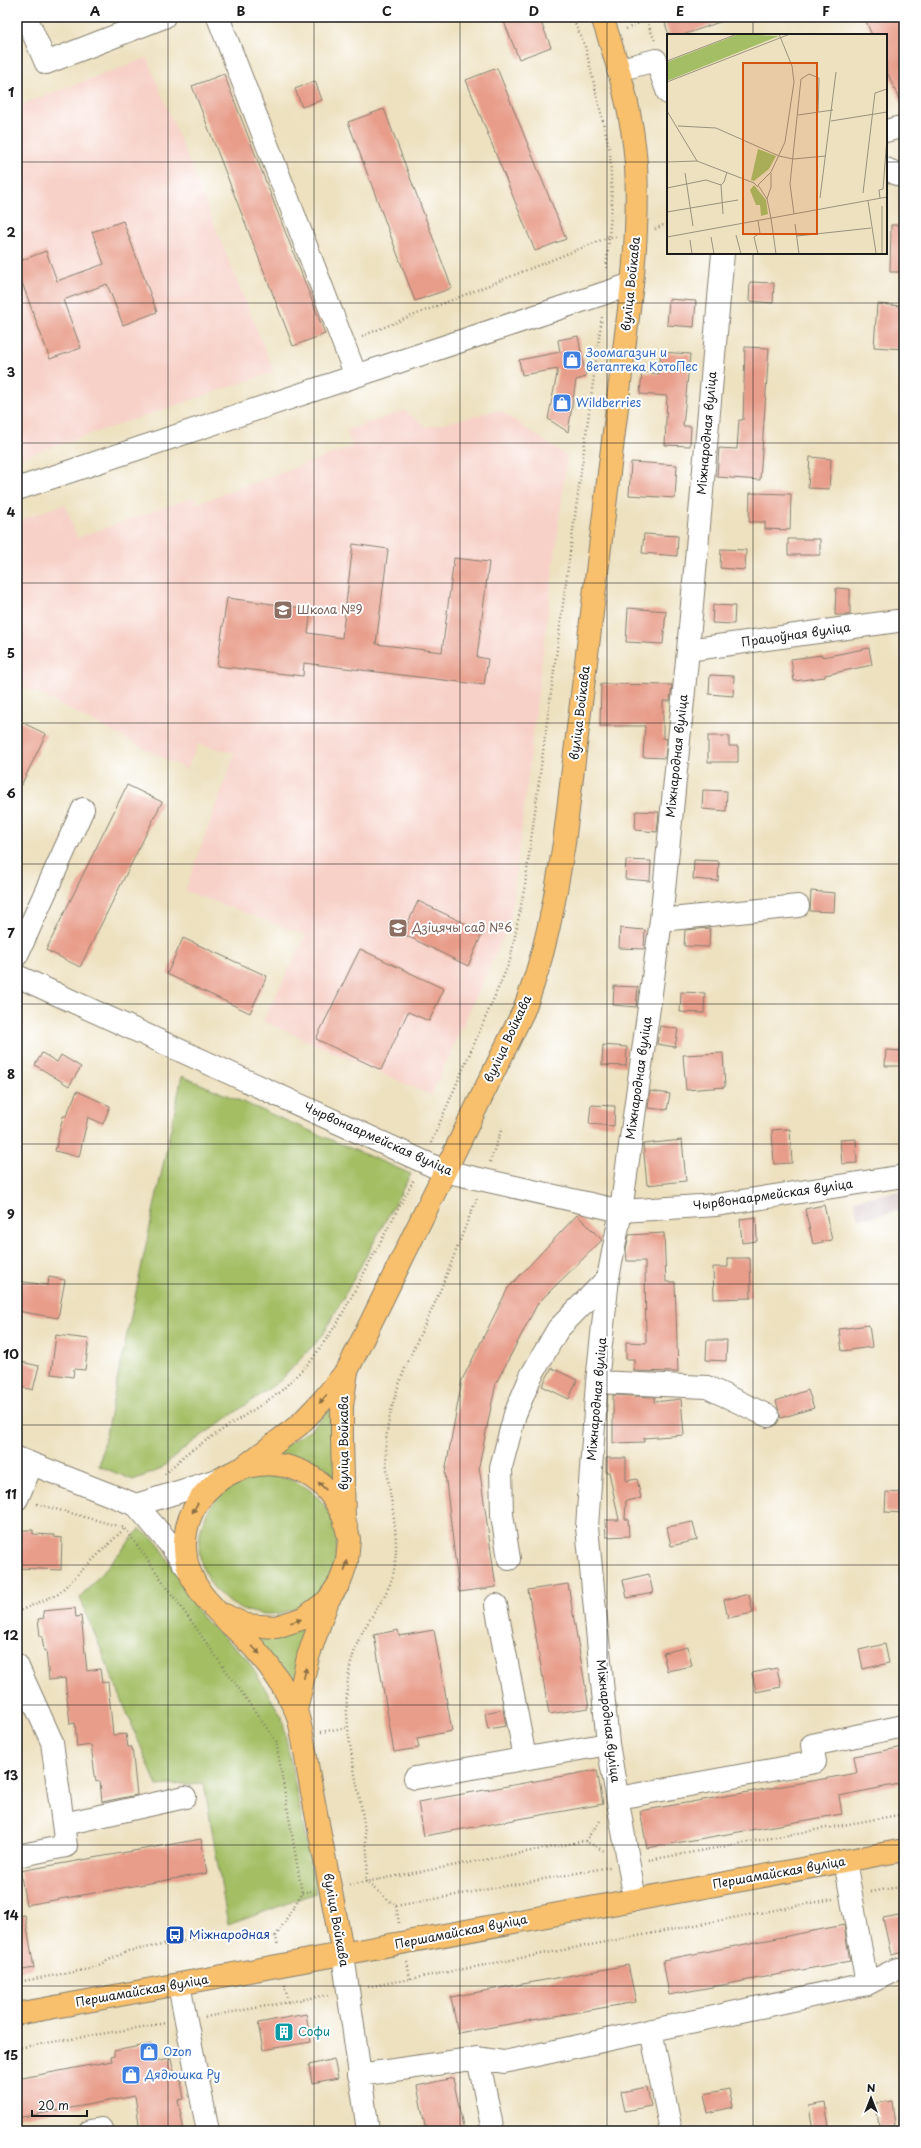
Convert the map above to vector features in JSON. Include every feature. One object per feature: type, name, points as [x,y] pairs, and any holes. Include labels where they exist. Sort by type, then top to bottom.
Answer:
[{"type":"main road","name":"вуліца Войкава","points":[[343,1955],[296,1711],[260,1654],[219,1612],[205,1600],[195,1585],[188,1569],[185,1549],[186,1529],[192,1510],[203,1494],[217,1480],[245,1466],[299,1425],[323,1400],[348,1368],[523,1012],[537,970],[552,915],[564,843],[632,284],[636,237],[636,165],[626,101],[602,17]]},
{"type":"main road","name":"вуліца Войкава","points":[[296,1711],[308,1657],[328,1600],[340,1582],[348,1561],[349,1540],[344,1518],[342,1406],[348,1368]]},
{"type":"main road","name":"вуліца Войкава","points":[[245,1466],[265,1463],[279,1465],[305,1473],[322,1485],[331,1495],[344,1518]]},
{"type":"main road","name":"вуліца Войкава","points":[[219,1612],[246,1625],[276,1627],[304,1618],[328,1600]]},
{"type":"main road","name":"Першамайская вуліца","points":[[17,2014],[343,1955],[904,1850]]},
{"type":"street","points":[[26,17],[46,63],[164,17]]},
{"type":"street","points":[[218,17],[356,376]]},
{"type":"street","points":[[618,70],[662,59],[667,87]]},
{"type":"street","points":[[887,131],[904,126]]},
{"type":"street","points":[[887,169],[904,177]]},
{"type":"street","name":"Міжнародная вуліца","points":[[635,1900],[608,1744],[587,1527],[597,1382],[608,1278],[621,1210],[661,920],[688,650],[723,254]]},
{"type":"street","points":[[17,489],[632,284]]},
{"type":"street","name":"Працоўная вуліца","points":[[688,650],[904,620]]},
{"type":"street","points":[[17,955],[83,809]]},
{"type":"street","points":[[661,920],[798,906]]},
{"type":"street","name":"Чырвонаармейская вуліца","points":[[17,976],[444,1170],[484,1180],[621,1210],[716,1205],[904,1176]]},
{"type":"street","points":[[509,1559],[502,1514],[501,1467],[515,1414],[531,1376],[558,1329],[608,1278]]},
{"type":"street","points":[[597,1382],[707,1387],[768,1416]]},
{"type":"street","points":[[17,1499],[24,1461],[136,1505],[168,1542],[188,1569]]},
{"type":"street","points":[[136,1505],[217,1480]]},
{"type":"street","points":[[496,1605],[525,1758]]},
{"type":"street","points":[[17,1664],[52,1742],[66,1846],[17,1856]]},
{"type":"street","points":[[618,1798],[815,1762],[812,1745],[904,1726]]},
{"type":"street","points":[[415,1778],[608,1744]]},
{"type":"street","points":[[64,1824],[185,1797]]},
{"type":"street","points":[[845,1861],[868,1984]]},
{"type":"street","name":"вуліца Войкава","points":[[343,1955],[368,2131]]},
{"type":"street","points":[[359,2075],[478,2058],[504,2062],[868,1984],[895,1970],[904,1968]]},
{"type":"street","points":[[179,1984],[208,2131]]},
{"type":"street","points":[[651,2030],[671,2131]]},
{"type":"street","points":[[478,2058],[493,2131]]},
{"type":"path","points":[[159,1479],[187,1453],[279,1393],[311,1361],[338,1322],[424,1161],[510,961],[525,885],[605,292],[612,203],[610,151],[585,46],[572,17]]},
{"type":"path","points":[[645,17],[662,59]]},
{"type":"path","points":[[343,343],[609,237],[636,237],[667,223]]},
{"type":"path","points":[[366,1882],[367,1853],[348,1727],[347,1688],[351,1660],[363,1631],[382,1600],[392,1577],[397,1552],[388,1472],[387,1433],[397,1393],[411,1354],[434,1303],[484,1180],[502,1128]]},
{"type":"path","points":[[17,1499],[125,1528],[276,1741],[302,1893],[276,1936],[278,1948]]},
{"type":"path","points":[[17,1612],[58,1594],[125,1528]]},
{"type":"path","points":[[319,1732],[348,1727]]},
{"type":"path","points":[[346,1886],[586,1841],[618,1798]]},
{"type":"path","points":[[366,1882],[396,1906],[400,1926]]},
{"type":"path","points":[[366,1988],[904,1886]]},
{"type":"path","points":[[17,1982],[90,1968],[128,1951],[212,1936],[276,1936]]},
{"type":"path","points":[[407,1962],[410,1979]]},
{"type":"path","points":[[284,1985],[288,2003]]},
{"type":"path","points":[[17,2048],[328,1995]]},
{"type":"shaded area","points":[[147,58],[274,372],[17,459],[17,106]]},
{"type":"shaded area","name":"Школа №9","points":[[499,410],[567,456],[510,922],[431,1095],[263,1021],[306,935],[185,891],[235,753],[198,744],[187,770],[17,683],[17,521],[65,504],[77,538],[194,497],[196,504],[352,447],[347,430],[404,411],[428,427]]},
{"type":"shaded area","points":[[904,1190],[904,1210],[858,1219],[854,1200]]},
{"type":"green space","points":[[182,1076],[411,1174],[323,1335],[280,1381],[190,1444],[159,1470],[133,1480],[99,1466]]},
{"type":"green space","points":[[335,1404],[337,1488],[269,1456],[311,1429]]},
{"type":"green space","points":[[261,1476],[275,1476],[301,1484],[317,1496],[329,1512],[332,1519],[336,1532],[336,1558],[332,1571],[329,1578],[317,1594],[301,1606],[294,1609],[275,1614],[261,1614],[235,1606],[219,1594],[207,1578],[204,1571],[199,1552],[199,1538],[207,1512],[219,1496],[235,1484],[242,1481]]},
{"type":"green space","points":[[140,1529],[158,1543],[203,1619],[246,1657],[282,1717],[316,1893],[228,1925],[204,1783],[157,1786],[80,1598]]},
{"type":"green space","points":[[313,1623],[293,1689],[250,1634]]},
{"type":"building","points":[[502,17],[539,17],[551,47],[519,59]]},
{"type":"building","points":[[663,17],[727,17],[728,19],[686,34],[669,34]]},
{"type":"building","points":[[864,17],[899,17],[904,28],[904,111],[887,71],[887,34],[872,34]]},
{"type":"building","points":[[497,68],[566,239],[535,251],[466,80]]},
{"type":"building","points":[[224,74],[325,334],[293,346],[192,86]]},
{"type":"building","points":[[315,81],[322,100],[302,107],[295,89]]},
{"type":"building","points":[[384,109],[452,288],[415,301],[348,122]]},
{"type":"building","points":[[123,221],[157,312],[123,325],[107,284],[63,300],[81,348],[50,359],[17,269],[17,262],[46,251],[57,281],[104,264],[92,232]]},
{"type":"building","points":[[891,225],[904,225],[904,272],[890,272]]},
{"type":"building","points":[[750,282],[774,283],[773,303],[749,301]]},
{"type":"building","points":[[669,299],[696,301],[694,327],[667,325]]},
{"type":"building","points":[[877,304],[904,306],[904,349],[874,347]]},
{"type":"building","points":[[578,336],[586,377],[576,380],[568,432],[548,419],[558,369],[522,375],[519,360],[560,352],[558,340]]},
{"type":"building","points":[[745,347],[769,348],[760,480],[717,477],[719,448],[737,449],[739,420],[743,420]]},
{"type":"building","points":[[661,352],[690,354],[683,426],[691,426],[690,446],[665,445],[667,396],[640,394],[642,372],[659,374]]},
{"type":"building","points":[[810,457],[831,459],[829,489],[808,488]]},
{"type":"building","points":[[631,462],[677,465],[675,498],[629,495]]},
{"type":"building","points":[[750,493],[791,494],[790,530],[765,529],[765,522],[749,522]]},
{"type":"building","points":[[644,534],[678,536],[677,556],[642,553]]},
{"type":"building","points":[[788,539],[820,539],[820,555],[788,555]]},
{"type":"building","points":[[353,544],[388,549],[376,644],[442,652],[454,558],[489,562],[477,657],[488,659],[484,685],[304,663],[303,676],[217,666],[227,598],[311,609],[308,633],[342,638]]},
{"type":"building","points":[[721,549],[746,550],[745,570],[720,568]]},
{"type":"building","points":[[836,588],[850,589],[850,615],[835,615]]},
{"type":"building","points":[[713,605],[735,606],[734,624],[712,623]]},
{"type":"building","points":[[628,608],[666,611],[663,644],[626,642]]},
{"type":"building","points":[[869,648],[872,665],[825,675],[825,677],[794,681],[791,659],[822,655],[823,657]]},
{"type":"building","points":[[710,675],[734,676],[733,696],[709,694]]},
{"type":"building","points":[[601,684],[672,685],[670,701],[663,701],[663,738],[667,739],[665,758],[643,757],[645,726],[600,726]]},
{"type":"building","points":[[17,720],[46,734],[17,794]]},
{"type":"building","points":[[708,736],[729,736],[729,746],[738,746],[738,762],[708,762]]},
{"type":"building","points":[[127,785],[162,802],[80,967],[46,950]]},
{"type":"building","points":[[703,790],[727,791],[726,811],[702,809]]},
{"type":"building","points":[[636,811],[659,812],[657,832],[635,830]]},
{"type":"building","points":[[626,860],[651,861],[650,881],[625,879]]},
{"type":"building","points":[[694,860],[719,861],[718,881],[693,879]]},
{"type":"building","points":[[811,891],[835,893],[834,912],[810,911]]},
{"type":"building","points":[[418,901],[483,932],[468,966],[403,934]]},
{"type":"building","points":[[620,928],[645,930],[644,949],[619,948]]},
{"type":"building","points":[[710,928],[709,947],[684,946],[685,930]]},
{"type":"building","points":[[183,938],[267,976],[250,1013],[167,974]]},
{"type":"building","points":[[360,949],[444,989],[429,1021],[408,1012],[381,1070],[316,1039]]},
{"type":"building","points":[[614,986],[638,987],[636,1007],[613,1005]]},
{"type":"building","points":[[681,992],[705,993],[704,1013],[680,1012]]},
{"type":"building","points":[[660,1026],[678,1029],[675,1047],[657,1044]]},
{"type":"building","points":[[603,1045],[627,1047],[626,1066],[602,1065]]},
{"type":"building","points":[[886,1050],[904,1051],[904,1066],[885,1066]]},
{"type":"building","points":[[42,1053],[57,1062],[61,1055],[81,1067],[69,1086],[35,1065]]},
{"type":"building","points":[[723,1053],[725,1087],[686,1090],[683,1055]]},
{"type":"building","points":[[77,1091],[110,1106],[103,1124],[88,1117],[79,1157],[55,1151],[63,1116],[66,1116]]},
{"type":"building","points":[[650,1091],[670,1094],[667,1110],[648,1108]]},
{"type":"building","points":[[591,1105],[615,1106],[614,1126],[589,1124]]},
{"type":"building","points":[[790,1129],[792,1163],[774,1164],[772,1130]]},
{"type":"building","points":[[856,1139],[857,1163],[842,1164],[840,1140]]},
{"type":"building","points":[[682,1140],[686,1181],[647,1185],[643,1144]]},
{"type":"building","points":[[824,1205],[832,1240],[813,1244],[805,1209]]},
{"type":"building","points":[[577,1215],[602,1240],[538,1303],[496,1383],[479,1466],[496,1587],[459,1592],[445,1473],[462,1380],[508,1288]]},
{"type":"building","points":[[756,1217],[757,1241],[742,1243],[740,1219]]},
{"type":"building","points":[[664,1233],[666,1282],[675,1282],[678,1372],[634,1371],[634,1359],[626,1359],[626,1342],[646,1343],[645,1261],[627,1261],[626,1249],[629,1235]]},
{"type":"building","points":[[728,1258],[750,1258],[751,1298],[714,1299],[713,1267],[728,1267]]},
{"type":"building","points":[[49,1277],[65,1280],[58,1318],[17,1311],[17,1281],[48,1285]]},
{"type":"building","points":[[869,1325],[872,1347],[842,1351],[839,1329]]},
{"type":"building","points":[[56,1335],[89,1339],[85,1370],[74,1369],[73,1377],[51,1374]]},
{"type":"building","points":[[707,1340],[727,1340],[726,1361],[706,1360]]},
{"type":"building","points":[[17,1361],[39,1366],[33,1390],[17,1386]]},
{"type":"building","points":[[552,1368],[577,1380],[569,1399],[542,1386]]},
{"type":"building","points":[[808,1390],[814,1408],[781,1418],[776,1401]]},
{"type":"building","points":[[613,1395],[655,1397],[654,1402],[681,1399],[684,1435],[644,1438],[644,1442],[613,1443]]},
{"type":"building","points":[[606,1458],[626,1458],[626,1481],[637,1479],[641,1498],[626,1501],[625,1519],[628,1519],[629,1536],[606,1537],[605,1520],[619,1520],[609,1472],[606,1472]]},
{"type":"building","points":[[886,1492],[904,1493],[904,1513],[885,1512]]},
{"type":"building","points":[[693,1522],[697,1540],[671,1546],[667,1527]]},
{"type":"building","points":[[17,1530],[33,1530],[33,1534],[54,1535],[54,1537],[62,1538],[61,1570],[17,1568]]},
{"type":"building","points":[[649,1574],[653,1593],[627,1598],[623,1580]]},
{"type":"building","points":[[568,1584],[589,1708],[549,1714],[528,1590]]},
{"type":"building","points":[[749,1594],[753,1613],[728,1618],[724,1600]]},
{"type":"building","points":[[75,1608],[76,1617],[81,1616],[87,1671],[100,1669],[102,1683],[108,1682],[113,1735],[126,1734],[128,1747],[132,1747],[137,1795],[102,1802],[100,1781],[96,1782],[91,1745],[77,1747],[75,1723],[70,1724],[65,1678],[49,1680],[46,1650],[44,1651],[42,1636],[40,1636],[38,1619],[44,1618],[43,1611]]},
{"type":"building","points":[[398,1630],[399,1636],[434,1630],[452,1731],[417,1738],[419,1748],[394,1752],[374,1635]]},
{"type":"building","points":[[885,1644],[889,1663],[863,1669],[859,1650]]},
{"type":"building","points":[[688,1647],[692,1666],[667,1671],[663,1653]]},
{"type":"building","points":[[777,1668],[781,1687],[756,1692],[752,1673]]},
{"type":"building","points":[[503,1709],[506,1726],[488,1729],[485,1713]]},
{"type":"building","points":[[904,1747],[904,1783],[839,1796],[842,1814],[647,1848],[640,1811],[857,1773],[854,1756]]},
{"type":"building","points":[[597,1770],[603,1804],[424,1836],[418,1802]]},
{"type":"building","points":[[201,1839],[207,1873],[26,1905],[20,1871]]},
{"type":"building","points":[[904,1914],[904,1952],[891,1955],[883,1918]]},
{"type":"building","points":[[25,1915],[34,1968],[17,1971],[17,1916]]},
{"type":"building","points":[[844,1925],[850,1961],[669,1995],[663,1960]]},
{"type":"building","points":[[628,1965],[636,2002],[458,2033],[451,1997]]},
{"type":"building","name":"Софи","points":[[306,2014],[311,2042],[263,2050],[258,2023]]},
{"type":"building","points":[[151,2044],[154,2061],[171,2058],[174,2072],[179,2071],[184,2099],[178,2100],[184,2131],[140,2131],[135,2096],[17,2118],[17,2079],[112,2061],[111,2057],[114,2056],[114,2051]]},
{"type":"building","points":[[334,2059],[338,2078],[312,2083],[309,2065]]},
{"type":"building","points":[[453,2078],[464,2131],[426,2131],[417,2086]]},
{"type":"building","points":[[647,2087],[651,2106],[625,2111],[621,2092]]},
{"type":"building","points":[[729,2089],[733,2107],[708,2113],[704,2094]]},
{"type":"building","points":[[892,2101],[895,2125],[879,2127],[876,2103]]},
{"type":"building","points":[[825,2103],[829,2127],[813,2130],[809,2106]]},
{"type":"place","name":"Зоомагазин и ветаптека КотоПес","points":[[572,360]]},
{"type":"place","name":"Wildberries","points":[[562,403]]},
{"type":"place","name":"Школа №9","points":[[283,610]]},
{"type":"place","name":"Дзіцячы сад №6","points":[[398,928]]},
{"type":"place","name":"Міжнародная","points":[[175,1935]]},
{"type":"place","name":"Софи","points":[[284,2032]]},
{"type":"place","name":"Ozon","points":[[149,2052]]},
{"type":"place","name":"Дядюшка Ру","points":[[131,2075]]}]
